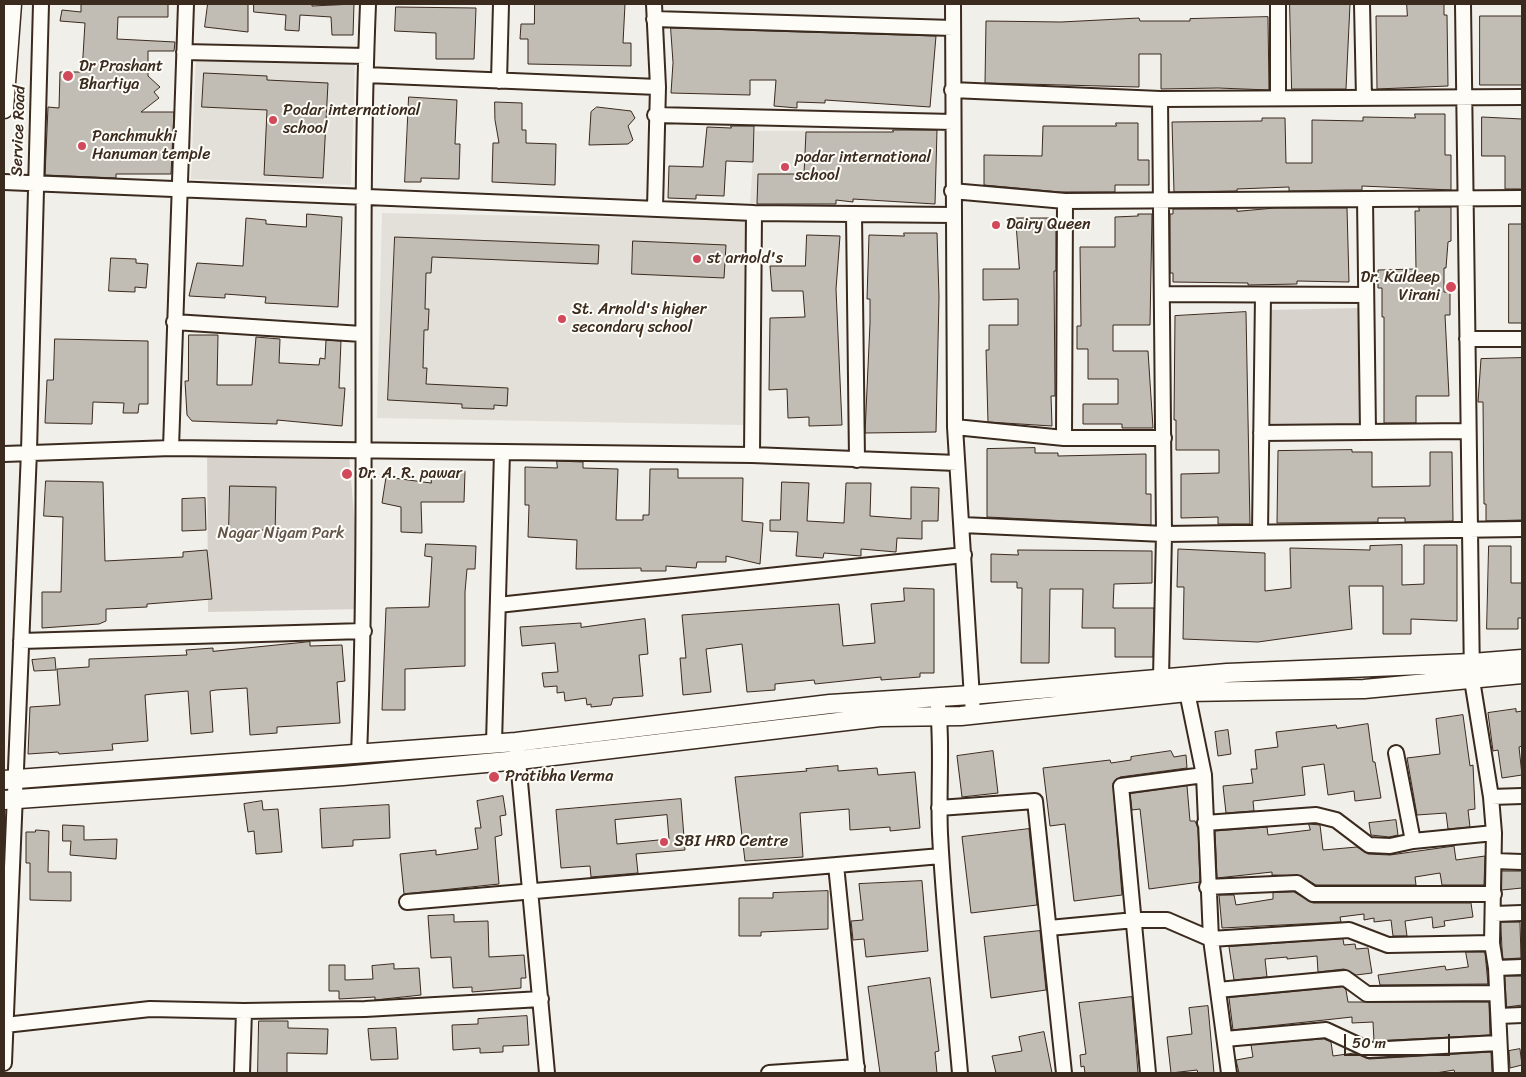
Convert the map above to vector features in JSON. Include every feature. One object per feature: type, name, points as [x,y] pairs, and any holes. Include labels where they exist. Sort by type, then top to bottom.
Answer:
[{"type":"main road","points":[[4,109],[12,4]]},
{"type":"main road","points":[[9,799],[518,760],[880,717],[973,714],[1186,692],[1364,689],[1472,672],[1522,659]]},
{"type":"main road","points":[[9,780],[516,742],[830,704],[971,695],[1226,673],[1472,672],[1522,674]]},
{"type":"street","name":"Service Road","points":[[4,1063],[9,780],[21,641],[29,451],[35,184],[42,4]]},
{"type":"street","points":[[171,448],[186,4]]},
{"type":"street","points":[[359,755],[364,631],[362,197],[368,4]]},
{"type":"street","points":[[499,81],[500,4]]},
{"type":"street","points":[[654,4],[658,87],[655,115],[655,208]]},
{"type":"street","points":[[953,4],[952,191],[955,428],[973,714]]},
{"type":"street","points":[[1278,4],[1278,98]]},
{"type":"street","points":[[1362,4],[1364,98]]},
{"type":"street","points":[[1463,4],[1472,672],[1491,797],[1494,833],[1492,943],[1496,968],[1496,993],[1499,1016],[1498,1042],[1501,1073]]},
{"type":"street","points":[[654,19],[953,28]]},
{"type":"street","points":[[184,52],[366,56]]},
{"type":"street","points":[[366,75],[658,87]]},
{"type":"street","points":[[952,90],[1160,99],[1522,97]]},
{"type":"street","points":[[1160,99],[1164,438],[1161,678]]},
{"type":"street","points":[[655,115],[952,122]]},
{"type":"street","points":[[4,182],[754,213],[953,215]]},
{"type":"street","points":[[952,191],[1065,201],[1522,198]]},
{"type":"street","points":[[1365,199],[1368,432]]},
{"type":"street","points":[[1064,438],[1065,201]]},
{"type":"street","points":[[752,456],[754,213]]},
{"type":"street","points":[[854,214],[857,460]]},
{"type":"street","points":[[1162,294],[1366,295]]},
{"type":"street","points":[[1260,532],[1263,295]]},
{"type":"street","points":[[174,322],[362,334]]},
{"type":"street","points":[[1467,339],[1522,339]]},
{"type":"street","points":[[955,428],[1064,438],[1164,438]]},
{"type":"street","points":[[1261,433],[1468,431]]},
{"type":"street","points":[[4,454],[29,451],[171,448],[752,456],[957,463]]},
{"type":"street","points":[[494,743],[502,452]]},
{"type":"street","points":[[962,525],[1164,534],[1522,529]]},
{"type":"street","points":[[498,605],[964,556]]},
{"type":"street","points":[[21,641],[364,631]]},
{"type":"street","points":[[1186,692],[1204,775],[1207,887],[1211,939],[1229,1073]]},
{"type":"street","points":[[937,697],[940,716],[939,808],[941,856],[960,1073]]},
{"type":"street","points":[[516,742],[532,891],[547,1073]]},
{"type":"street","points":[[1396,753],[1413,841]]},
{"type":"street","points":[[1148,1073],[1121,786],[1204,775]]},
{"type":"street","points":[[1491,797],[1522,796]]},
{"type":"street","points":[[939,808],[1035,801],[1064,1073]]},
{"type":"street","points":[[1205,823],[1316,815],[1336,820],[1370,845],[1390,846],[1413,841],[1494,833]]},
{"type":"street","points":[[407,902],[941,856]]},
{"type":"street","points":[[1494,861],[1522,862]]},
{"type":"street","points":[[769,1073],[857,1070],[836,865]]},
{"type":"street","points":[[1207,887],[1297,882],[1313,894],[1494,894]]},
{"type":"street","points":[[1494,914],[1522,913]]},
{"type":"street","points":[[1049,928],[1134,920],[1166,920],[1211,939],[1349,930],[1388,945],[1492,943]]},
{"type":"street","points":[[1496,968],[1522,967]]},
{"type":"street","points":[[1218,990],[1345,978],[1367,994],[1496,993]]},
{"type":"street","points":[[5,1025],[150,1009],[244,1011],[365,1009],[542,999]]},
{"type":"street","points":[[242,1073],[244,1011]]},
{"type":"street","points":[[1499,1016],[1522,1015]]},
{"type":"street","points":[[1225,1039],[1326,1030],[1369,1050],[1498,1042]]},
{"type":"shaded area","name":"Podar international school","points":[[196,55],[355,61],[351,185],[191,179]]},
{"type":"shaded area","name":"podar international school","points":[[755,131],[821,131],[814,207],[750,203]]},
{"type":"shaded area","name":"St. Arnold's higher secondary school","points":[[382,213],[748,220],[743,425],[377,418]]},
{"type":"green space","points":[[1358,308],[1360,424],[1271,425],[1270,310]]},
{"type":"green space","name":"Nagar Nigam Park","points":[[207,440],[349,455],[362,609],[208,612]]},
{"type":"building","points":[[168,4],[168,17],[118,17],[117,39],[175,42],[174,51],[148,51],[148,76],[160,87],[154,92],[159,98],[141,112],[174,112],[171,174],[116,174],[116,178],[45,175],[48,107],[59,108],[60,72],[82,72],[85,23],[60,21],[62,10],[81,12],[81,5]]},
{"type":"building","points":[[208,4],[248,4],[248,32],[205,27]]},
{"type":"building","points":[[254,4],[312,4],[312,6],[354,4],[353,35],[332,35],[331,17],[300,15],[299,31],[285,30],[286,15],[254,12]]},
{"type":"building","points":[[535,4],[625,4],[623,43],[631,43],[631,66],[528,64],[528,39],[520,39],[521,24],[534,24]]},
{"type":"building","points":[[1290,4],[1350,4],[1346,89],[1292,89]]},
{"type":"building","points":[[1407,4],[1444,4],[1444,15],[1447,15],[1448,86],[1377,89],[1376,16],[1407,16]]},
{"type":"building","points":[[396,7],[476,8],[474,59],[436,59],[436,33],[395,31]]},
{"type":"building","points":[[1480,16],[1522,16],[1522,85],[1480,85]]},
{"type":"building","points":[[1268,17],[1269,90],[1218,88],[1161,89],[1161,54],[1139,54],[1139,87],[985,83],[986,21],[1061,22],[1139,18],[1140,21],[1190,21],[1190,19]]},
{"type":"building","points":[[671,28],[936,36],[930,107],[825,100],[825,103],[797,102],[797,108],[774,106],[776,80],[750,80],[750,95],[671,93],[673,63]]},
{"type":"building","points":[[204,73],[267,76],[267,80],[328,83],[323,178],[264,175],[267,110],[202,107]]},
{"type":"building","points":[[409,97],[457,100],[455,144],[460,144],[459,179],[421,178],[421,182],[405,182]]},
{"type":"building","points":[[495,102],[522,103],[522,130],[526,130],[526,143],[556,144],[555,185],[492,182],[493,143],[499,143],[495,120]]},
{"type":"building","points":[[597,107],[631,111],[635,118],[628,126],[633,140],[628,144],[589,145],[591,112]]},
{"type":"building","points":[[1415,114],[1445,114],[1445,155],[1451,155],[1451,190],[1362,186],[1362,190],[1289,191],[1289,187],[1237,189],[1237,191],[1174,192],[1172,122],[1262,121],[1262,118],[1285,118],[1286,163],[1312,163],[1312,120],[1363,121],[1363,117],[1415,118]]},
{"type":"building","points":[[1482,117],[1522,119],[1522,189],[1505,189],[1505,156],[1482,156]]},
{"type":"building","points":[[1116,123],[1138,123],[1138,160],[1149,160],[1149,185],[1115,185],[1115,192],[1060,192],[984,185],[984,155],[1042,156],[1043,126],[1116,126]]},
{"type":"building","points":[[731,126],[754,126],[753,162],[726,161],[724,196],[696,195],[696,199],[668,198],[669,166],[703,167],[707,127],[731,128]]},
{"type":"building","points":[[893,130],[937,130],[935,204],[853,199],[853,202],[836,200],[836,204],[757,204],[758,174],[804,174],[806,132],[893,132]]},
{"type":"building","points":[[1419,207],[1451,207],[1451,241],[1448,242],[1446,268],[1444,268],[1444,292],[1450,292],[1450,315],[1445,315],[1449,396],[1416,396],[1416,423],[1384,423],[1384,317],[1382,317],[1382,288],[1378,288],[1378,270],[1416,269],[1415,211],[1419,211]]},
{"type":"building","points":[[1275,208],[1347,208],[1349,282],[1297,281],[1297,284],[1248,285],[1248,283],[1173,282],[1173,273],[1170,273],[1170,214],[1173,214],[1173,209],[1237,209],[1237,211]]},
{"type":"building","points":[[307,214],[342,217],[338,307],[265,303],[266,297],[225,294],[225,298],[189,296],[197,263],[243,266],[246,218],[266,220],[266,224],[306,227]]},
{"type":"building","points":[[1138,214],[1152,214],[1150,325],[1113,325],[1113,351],[1148,351],[1153,428],[1122,428],[1122,424],[1083,424],[1083,404],[1118,404],[1118,379],[1088,379],[1088,349],[1077,349],[1077,326],[1081,326],[1080,247],[1115,247],[1115,217],[1138,216]]},
{"type":"building","points":[[1016,218],[1056,218],[1056,271],[1054,271],[1055,396],[1051,396],[1052,426],[988,422],[986,350],[989,350],[989,325],[1018,325],[1018,299],[983,300],[983,269],[1019,269]]},
{"type":"building","points":[[1509,224],[1522,224],[1522,323],[1509,323]]},
{"type":"building","points":[[904,233],[937,233],[939,297],[936,432],[865,433],[870,323],[870,299],[867,299],[869,235],[904,236]]},
{"type":"building","points":[[807,235],[840,236],[836,289],[842,425],[809,426],[809,417],[788,418],[787,389],[769,390],[770,318],[805,317],[803,291],[772,291],[770,266],[805,266]]},
{"type":"building","points":[[395,237],[599,245],[598,264],[432,257],[431,273],[426,273],[425,309],[429,309],[428,330],[424,330],[423,368],[427,368],[426,384],[508,388],[507,406],[494,405],[494,409],[462,408],[462,404],[388,400]]},
{"type":"building","points":[[633,241],[726,245],[724,278],[632,274]]},
{"type":"building","points":[[111,258],[136,259],[136,263],[148,264],[146,288],[135,287],[135,292],[109,291]]},
{"type":"building","points":[[1246,312],[1250,524],[1218,524],[1218,517],[1181,518],[1181,474],[1219,473],[1219,450],[1176,450],[1176,420],[1174,420],[1175,316]]},
{"type":"building","points":[[189,335],[218,335],[217,385],[252,385],[256,337],[280,339],[279,363],[319,365],[320,358],[325,359],[326,340],[341,341],[339,388],[345,388],[342,426],[277,420],[277,424],[192,421],[187,415],[185,381],[188,381]]},
{"type":"building","points":[[55,339],[148,341],[148,404],[139,404],[138,413],[123,413],[124,403],[93,402],[92,424],[45,423],[47,380],[53,380]]},
{"type":"building","points":[[1522,358],[1522,520],[1486,521],[1486,504],[1484,504],[1483,402],[1478,402],[1481,359]]},
{"type":"building","points":[[1035,448],[1035,453],[1058,453],[1058,456],[1146,454],[1146,494],[1151,494],[1151,525],[987,517],[987,449]]},
{"type":"building","points":[[1352,450],[1352,452],[1372,452],[1372,487],[1430,486],[1430,452],[1452,452],[1453,521],[1405,522],[1405,518],[1378,518],[1378,522],[1277,523],[1278,451]]},
{"type":"building","points":[[557,461],[583,462],[583,468],[618,469],[616,520],[643,520],[643,515],[649,515],[650,469],[678,469],[678,478],[743,478],[742,521],[763,523],[760,564],[726,556],[726,562],[697,562],[696,568],[666,566],[666,571],[641,571],[641,568],[576,569],[577,540],[528,537],[529,505],[525,505],[525,467],[557,468]]},
{"type":"building","points":[[431,471],[465,471],[464,502],[421,502],[422,533],[401,532],[401,507],[382,503],[386,477],[431,483]]},
{"type":"building","points":[[46,481],[103,482],[105,561],[183,557],[183,552],[207,550],[212,599],[147,604],[147,607],[106,609],[106,621],[99,624],[42,628],[42,592],[61,592],[63,517],[44,516]]},
{"type":"building","points":[[782,482],[809,483],[807,521],[844,523],[846,483],[871,483],[870,516],[911,519],[911,487],[939,488],[938,521],[922,521],[922,539],[897,538],[896,552],[861,549],[861,556],[824,553],[823,558],[796,556],[798,532],[770,531],[770,520],[780,520]]},
{"type":"building","points":[[230,486],[276,487],[275,537],[264,536],[264,530],[229,530]]},
{"type":"building","points":[[205,498],[206,530],[182,531],[182,499]]},
{"type":"building","points":[[426,544],[476,546],[475,569],[467,569],[465,592],[465,666],[405,669],[405,710],[382,710],[386,608],[429,607],[432,557],[425,556]]},
{"type":"building","points":[[1402,545],[1402,585],[1424,584],[1424,545],[1457,545],[1457,621],[1411,619],[1411,634],[1383,634],[1383,586],[1349,586],[1352,629],[1258,642],[1183,639],[1184,587],[1177,587],[1178,549],[1265,553],[1265,591],[1291,588],[1290,548],[1370,550],[1370,546]]},
{"type":"building","points":[[1489,546],[1511,546],[1511,583],[1522,583],[1522,618],[1518,618],[1518,629],[1487,629]]},
{"type":"building","points":[[1018,550],[1152,551],[1152,583],[1114,584],[1113,608],[1154,608],[1153,657],[1115,657],[1115,628],[1082,628],[1083,589],[1050,589],[1049,663],[1021,663],[1022,588],[1017,588],[1017,582],[991,582],[991,554],[1018,555]]},
{"type":"building","points":[[904,588],[934,589],[934,673],[920,673],[920,677],[881,680],[881,677],[815,684],[814,680],[775,684],[775,690],[747,692],[742,644],[706,649],[711,692],[683,695],[680,658],[686,658],[682,615],[839,604],[843,646],[875,643],[871,604],[904,601]]},
{"type":"building","points":[[645,619],[648,654],[639,655],[643,696],[613,698],[611,705],[591,707],[591,704],[587,705],[586,698],[565,701],[564,692],[557,693],[557,686],[544,687],[542,673],[558,672],[555,643],[522,646],[520,627],[581,623],[581,627]]},
{"type":"building","points":[[310,642],[310,646],[342,645],[345,681],[337,682],[340,723],[277,727],[277,733],[250,735],[247,688],[216,690],[210,691],[213,732],[191,734],[188,691],[152,694],[145,695],[148,741],[112,744],[113,750],[28,754],[30,707],[60,705],[57,669],[89,667],[89,659],[187,655],[186,650],[213,648],[213,651]]},
{"type":"building","points":[[55,658],[56,670],[34,671],[32,660]]},
{"type":"building","points":[[1516,709],[1516,712],[1522,711],[1522,746],[1519,747],[1522,775],[1502,778],[1498,750],[1493,751],[1488,713]]},
{"type":"building","points":[[1463,715],[1470,766],[1473,765],[1475,809],[1468,810],[1470,827],[1448,829],[1446,813],[1417,815],[1407,758],[1440,754],[1436,719]]},
{"type":"building","points":[[1368,724],[1373,762],[1375,762],[1381,798],[1355,801],[1354,791],[1328,795],[1324,764],[1302,767],[1305,795],[1253,801],[1254,811],[1226,813],[1223,786],[1253,783],[1251,769],[1257,769],[1255,750],[1278,747],[1276,732],[1336,725],[1337,728]]},
{"type":"building","points":[[1228,730],[1231,754],[1218,756],[1215,732]]},
{"type":"building","points":[[993,751],[998,793],[962,797],[957,756]]},
{"type":"building","points":[[1171,751],[1174,757],[1186,755],[1187,768],[1120,777],[1113,783],[1122,895],[1074,901],[1065,824],[1050,826],[1043,768],[1110,760],[1111,763],[1131,760],[1131,757]]},
{"type":"building","points":[[838,766],[838,771],[877,768],[878,775],[915,772],[920,828],[890,831],[890,827],[850,830],[849,809],[800,813],[803,857],[745,861],[735,777],[807,771],[806,769]]},
{"type":"building","points":[[1187,786],[1190,821],[1195,821],[1198,828],[1200,882],[1149,889],[1140,809],[1132,810],[1130,794]]},
{"type":"building","points":[[503,796],[506,815],[500,816],[502,835],[495,837],[499,884],[404,894],[400,854],[436,850],[436,855],[478,849],[475,828],[481,828],[477,801]]},
{"type":"building","name":"SBI HRD Centre","points":[[681,799],[685,850],[636,854],[638,873],[591,877],[590,866],[561,868],[556,810]],"holes":[[[667,815],[669,839],[617,844],[615,820]]]},
{"type":"building","points":[[262,801],[263,810],[278,809],[282,852],[256,854],[254,831],[248,832],[244,804]]},
{"type":"building","points":[[389,805],[390,838],[353,840],[353,846],[322,848],[320,809]]},
{"type":"building","points":[[1396,820],[1398,835],[1389,837],[1371,835],[1369,823]]},
{"type":"building","points":[[1309,824],[1320,825],[1323,850],[1357,847],[1368,854],[1390,855],[1454,846],[1456,860],[1485,856],[1484,885],[1442,885],[1440,873],[1415,877],[1416,885],[1316,885],[1301,876],[1272,875],[1272,872],[1217,878],[1215,831],[1267,827],[1268,835],[1310,830]]},
{"type":"building","points":[[63,825],[84,826],[84,840],[117,839],[116,859],[70,855],[71,841],[63,841]]},
{"type":"building","points":[[1029,829],[1037,905],[971,913],[962,837]]},
{"type":"building","points":[[36,830],[49,831],[48,872],[71,872],[71,901],[30,900],[30,863],[26,863],[26,832],[35,832]]},
{"type":"building","points":[[1502,871],[1522,871],[1522,888],[1502,890]]},
{"type":"building","points":[[922,881],[928,951],[866,957],[864,939],[853,940],[851,921],[863,920],[859,884]]},
{"type":"building","points":[[828,891],[828,929],[761,932],[761,936],[739,936],[739,898],[773,898],[773,893]]},
{"type":"building","points":[[1294,892],[1313,903],[1471,903],[1473,917],[1444,921],[1445,926],[1433,928],[1432,917],[1405,921],[1407,936],[1393,936],[1391,920],[1374,922],[1374,918],[1364,920],[1364,914],[1340,917],[1341,922],[1222,928],[1219,895],[1234,895],[1236,905],[1273,899],[1273,893]]},
{"type":"building","points":[[454,915],[454,922],[488,921],[489,957],[524,955],[526,978],[521,978],[521,988],[472,992],[472,987],[453,988],[451,957],[431,958],[428,916]]},
{"type":"building","points":[[1501,922],[1520,922],[1521,958],[1503,959]]},
{"type":"building","points":[[1040,931],[1046,990],[991,998],[984,937]]},
{"type":"building","points":[[1343,939],[1344,945],[1355,944],[1356,949],[1368,948],[1372,973],[1356,975],[1344,969],[1318,972],[1317,956],[1287,959],[1287,957],[1265,959],[1267,977],[1234,980],[1229,947]]},
{"type":"building","points":[[1466,952],[1485,952],[1488,984],[1380,985],[1378,975],[1445,966],[1446,970],[1468,967]]},
{"type":"building","points":[[394,964],[394,969],[419,968],[421,995],[375,1000],[375,997],[339,999],[339,991],[329,991],[329,965],[345,965],[345,980],[373,979],[372,966]]},
{"type":"building","points":[[1505,976],[1522,976],[1522,1005],[1507,1007]]},
{"type":"building","points":[[930,978],[939,1051],[935,1052],[937,1073],[880,1073],[868,987]]},
{"type":"building","points":[[1343,987],[1346,990],[1348,1002],[1489,1002],[1490,1035],[1374,1041],[1373,1022],[1352,1023],[1352,1017],[1233,1030],[1229,998]]},
{"type":"building","points":[[1132,997],[1138,1073],[1085,1073],[1084,1066],[1081,1067],[1080,1055],[1086,1054],[1079,1003]]},
{"type":"building","points":[[1208,1006],[1214,1073],[1198,1073],[1197,1070],[1171,1073],[1167,1037],[1192,1034],[1189,1008]]},
{"type":"building","points":[[527,1016],[529,1045],[503,1046],[503,1052],[480,1053],[480,1048],[453,1050],[452,1025],[478,1024],[478,1019]]},
{"type":"building","points":[[259,1021],[288,1021],[288,1028],[328,1029],[327,1054],[287,1053],[287,1073],[258,1073]]},
{"type":"building","points":[[396,1028],[398,1059],[371,1060],[368,1029]]},
{"type":"building","points":[[1044,1032],[1052,1073],[996,1073],[992,1056],[1022,1051],[1019,1037]]},
{"type":"building","points":[[1324,1039],[1331,1042],[1333,1056],[1354,1053],[1369,1059],[1491,1052],[1492,1073],[1455,1073],[1454,1070],[1436,1073],[1239,1073],[1236,1060],[1253,1057],[1251,1045]]},
{"type":"building","points":[[1520,1049],[1522,1065],[1510,1068],[1509,1051]]},
{"type":"place","name":"Dr Prashant Bhartiya","points":[[68,76]]},
{"type":"place","name":"Podar international school","points":[[273,120]]},
{"type":"place","name":"Panchmukhi Hanuman temple","points":[[82,146]]},
{"type":"place","name":"podar international school","points":[[785,167]]},
{"type":"place","name":"Dairy Queen","points":[[996,225]]},
{"type":"place","name":"st arnold's","points":[[697,259]]},
{"type":"place","name":"Dr. Kuldeep Virani","points":[[1451,287]]},
{"type":"place","name":"St. Arnold's higher secondary school","points":[[562,319]]},
{"type":"place","name":"Dr. A. R. pawar","points":[[347,474]]},
{"type":"place","name":"Pratibha Verma","points":[[494,777]]},
{"type":"place","name":"SBI HRD Centre","points":[[664,842]]}]
